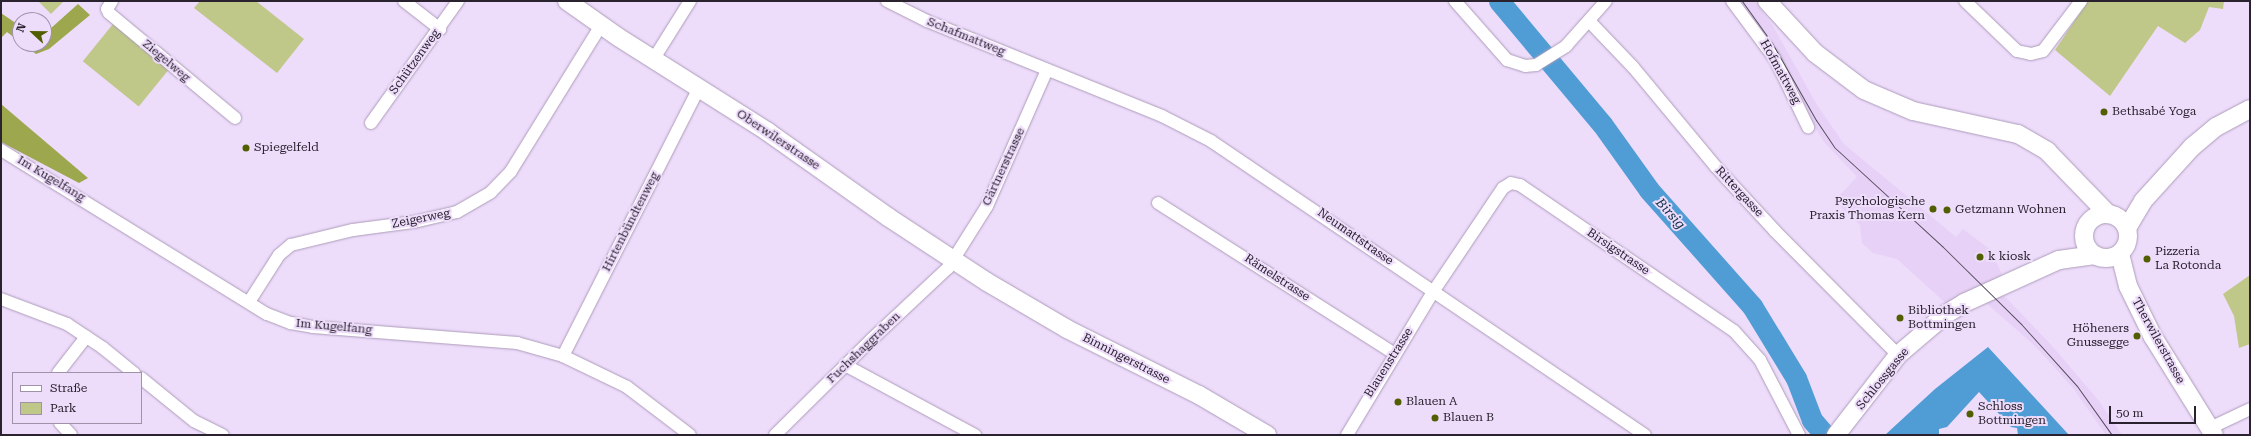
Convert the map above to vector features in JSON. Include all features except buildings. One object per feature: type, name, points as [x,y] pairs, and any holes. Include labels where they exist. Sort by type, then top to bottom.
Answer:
[{"type":"main road","name":"Oberwilerstrasse","points":[[567,1],[653,60],[773,135],[953,261],[986,282]]},
{"type":"main road","points":[[1767,1],[1815,53],[1864,90],[1913,111],[2018,134],[2047,151],[2062,165],[2117,219],[2128,242],[2107,256],[2089,250],[2087,229],[2062,165]]},
{"type":"main road","points":[[2117,219],[2143,201],[2201,138],[2218,126],[2250,110]]},
{"type":"main road","points":[[2087,229],[2101,214],[2117,219]]},
{"type":"main road","name":"Schlossgasse","points":[[2059,260],[2087,229]]},
{"type":"main road","name":"Schlossgasse","points":[[1837,435],[1898,356],[1920,335],[1964,303],[2059,260],[2107,256]]},
{"type":"main road","name":"Therwilerstrasse","points":[[2107,256],[2114,275],[2128,286],[2153,337],[2212,432]]},
{"type":"main road","name":"Binningerstrasse","points":[[986,282],[1067,329],[1198,395],[1267,435]]},
{"type":"street","name":"Ziegelweg","points":[[112,1],[107,10],[109,13],[234,118]]},
{"type":"street","points":[[404,1],[440,29]]},
{"type":"street","name":"Schützenweg","points":[[371,123],[440,29],[458,1]]},
{"type":"street","points":[[653,60],[690,1]]},
{"type":"street","name":"Schafmattweg","points":[[887,1],[926,21],[1047,70]]},
{"type":"street","points":[[1455,1],[1507,60],[1525,66],[1536,65],[1566,46],[1606,1]]},
{"type":"street","name":"Hofmattweg","points":[[1732,1],[1776,59],[1808,127]]},
{"type":"street","points":[[1965,1],[2017,51],[2031,54],[2043,51],[2081,1]]},
{"type":"street","name":"Rittergasse","points":[[1589,21],[1633,67],[1716,167],[1775,231],[1898,356]]},
{"type":"street","name":"Zeigerweg","points":[[249,302],[279,255],[291,244],[347,231],[414,222],[457,212],[491,192],[511,171],[601,25]]},
{"type":"street","name":"Gärtnerstrasse","points":[[953,261],[987,206],[1047,70]]},
{"type":"street","name":"Neumattstrasse","points":[[1047,70],[1162,116],[1211,141],[1314,208],[1433,292],[1645,435]]},
{"type":"street","name":"Hirtenbündtenweg","points":[[563,356],[699,88]]},
{"type":"street","name":"Im Kugelfang","points":[[1,150],[267,314],[291,323],[313,327],[517,343],[563,356],[627,387],[690,435]]},
{"type":"street","name":"Birsigstrasse","points":[[1433,292],[1503,188],[1511,183],[1520,185],[1734,331],[1760,360],[1799,435]]},
{"type":"street","name":"Rämelstrasse","points":[[1158,202],[1395,354]]},
{"type":"street","name":"Fuchshaggraben","points":[[775,435],[845,365],[937,282],[953,261]]},
{"type":"street","name":"Blauenstrasse","points":[[1347,435],[1433,292]]},
{"type":"street","points":[[1,300],[46,314],[86,337],[133,372]]},
{"type":"street","points":[[59,372],[86,337]]},
{"type":"street","points":[[845,365],[975,435]]},
{"type":"street","points":[[142,379],[194,421],[223,435]]},
{"type":"street","points":[[2212,432],[2250,409]]},
{"type":"street","points":[[61,424],[71,435]]},
{"type":"shaded area","points":[[1737,1],[1754,1],[1773,26],[1817,105],[1844,144],[1956,237],[1963,229],[1991,250],[2003,277],[1991,282],[2053,347],[2099,401],[2122,435],[2106,435],[2073,388],[2035,346],[1977,295],[1951,308],[1897,259],[1873,253],[1862,243],[1860,225],[1834,201],[1857,177],[1824,142]]},
{"type":"green space","points":[[38,1],[64,1],[52,13]]},
{"type":"green space","points":[[200,1],[256,1],[304,39],[277,73],[194,8]]},
{"type":"green space","points":[[2088,1],[2224,1],[2223,9],[2209,7],[2200,30],[2185,43],[2158,26],[2110,96],[2055,50]]},
{"type":"green space","points":[[78,4],[90,15],[52,47],[52,27]]},
{"type":"green space","points":[[1,13],[12,21],[12,36],[7,32],[1,38]]},
{"type":"green space","points":[[113,24],[169,69],[139,107],[83,61]]},
{"type":"green space","points":[[1,104],[88,178],[79,183],[1,142]]},
{"type":"green space","points":[[2250,275],[2250,344],[2239,348],[2234,316],[2223,294]]},
{"type":"water","points":[[1988,347],[2069,435],[2018,435],[2017,428],[2011,427],[1979,392],[1947,427],[1939,429],[1939,435],[1885,435],[1935,389]]},
{"type":"waterway","name":"Birsig","points":[[1499,1],[1602,124],[1649,190],[1752,306],[1796,378],[1812,420],[1825,435]]},
{"type":"tram line","points":[[1742,1],[1772,43],[1816,120],[1834,147],[1942,246],[2022,325],[2077,386],[2112,435]]},
{"type":"place","name":"Bethsabé Yoga","points":[[2104,112]]},
{"type":"place","name":"Spiegelfeld","points":[[246,148]]},
{"type":"place","name":"Psychologische Praxis Thomas Kern","points":[[1933,209]]},
{"type":"place","name":"Getzmann Wohnen","points":[[1947,210]]},
{"type":"place","name":"k kiosk","points":[[1980,257]]},
{"type":"place","name":"Pizzeria La Rotonda","points":[[2147,259]]},
{"type":"place","name":"Bibliothek Bottmingen","points":[[1900,318]]},
{"type":"place","name":"Höheners Gnussegge","points":[[2137,336]]},
{"type":"place","name":"Blauen A","points":[[1398,402]]},
{"type":"place","name":"Schloss Bottmingen","points":[[1970,414]]},
{"type":"place","name":"Blauen B","points":[[1435,418]]}]
